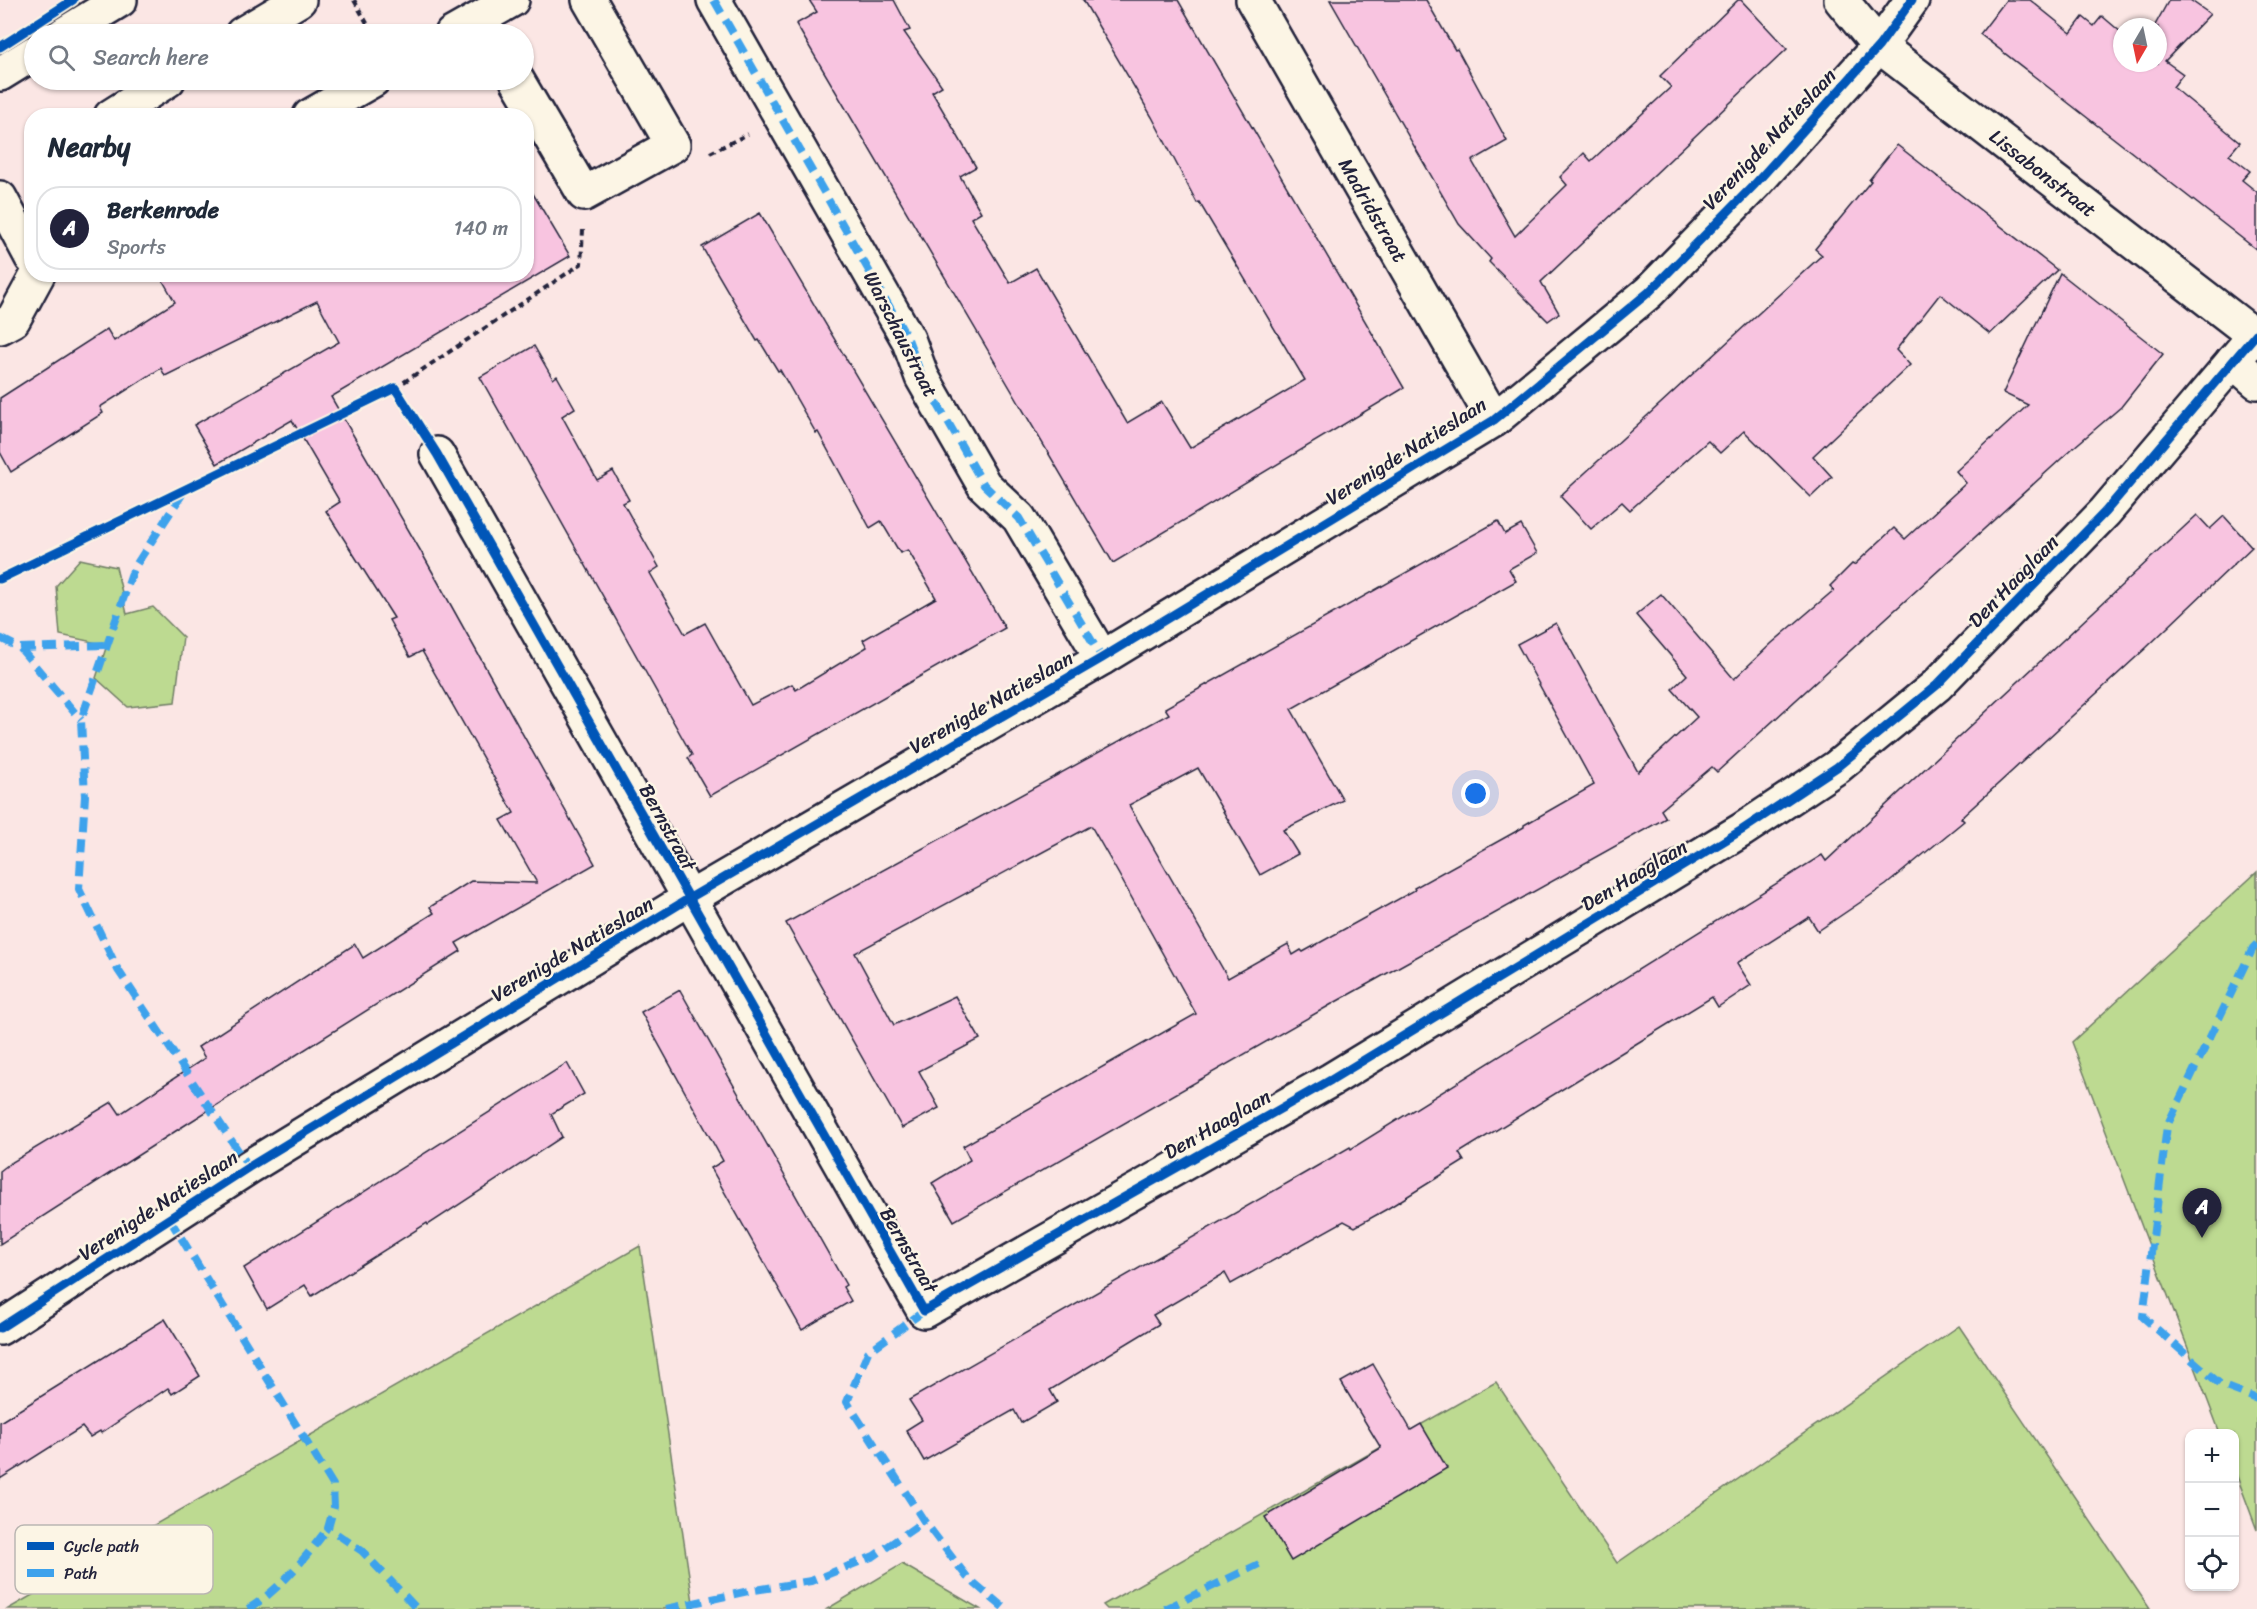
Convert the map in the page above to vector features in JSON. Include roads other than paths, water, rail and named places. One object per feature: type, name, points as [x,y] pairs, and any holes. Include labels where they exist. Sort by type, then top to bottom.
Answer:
[{"type":"street","points":[[80,24],[120,0]]},
{"type":"street","points":[[259,24],[299,0]]},
{"type":"street","points":[[488,24],[512,0]]},
{"type":"street","points":[[524,90],[584,194],[673,145],[588,0]]},
{"type":"street","name":"Warschaustraat","points":[[714,0],[908,339],[922,377],[984,485],[1019,518],[1102,658]]},
{"type":"street","name":"Madridstraat","points":[[1253,0],[1494,420]]},
{"type":"street","name":"Lissabonstraat","points":[[1841,0],[1879,46],[2256,335]]},
{"type":"street","name":"Verenigde Natieslaan","points":[[0,1328],[249,1167],[688,899],[1102,658],[1494,420],[1649,292],[1755,184],[1879,46],[1912,0]]},
{"type":"street","points":[[0,74],[24,59]]},
{"type":"street","points":[[124,108],[152,90]]},
{"type":"street","points":[[324,108],[356,90]]},
{"type":"street","points":[[0,198],[24,243]]},
{"type":"street","points":[[0,327],[12,320],[33,282]]},
{"type":"street","name":"Den Haaglaan","points":[[924,1311],[1331,1080],[1732,837],[1837,767],[1937,685],[2104,512],[2245,372],[2256,335]]},
{"type":"street","name":"Bernstraat","points":[[437,454],[924,1311]]},
{"type":"place","name":"Berkenrode","points":[[2202,1238]]}]
